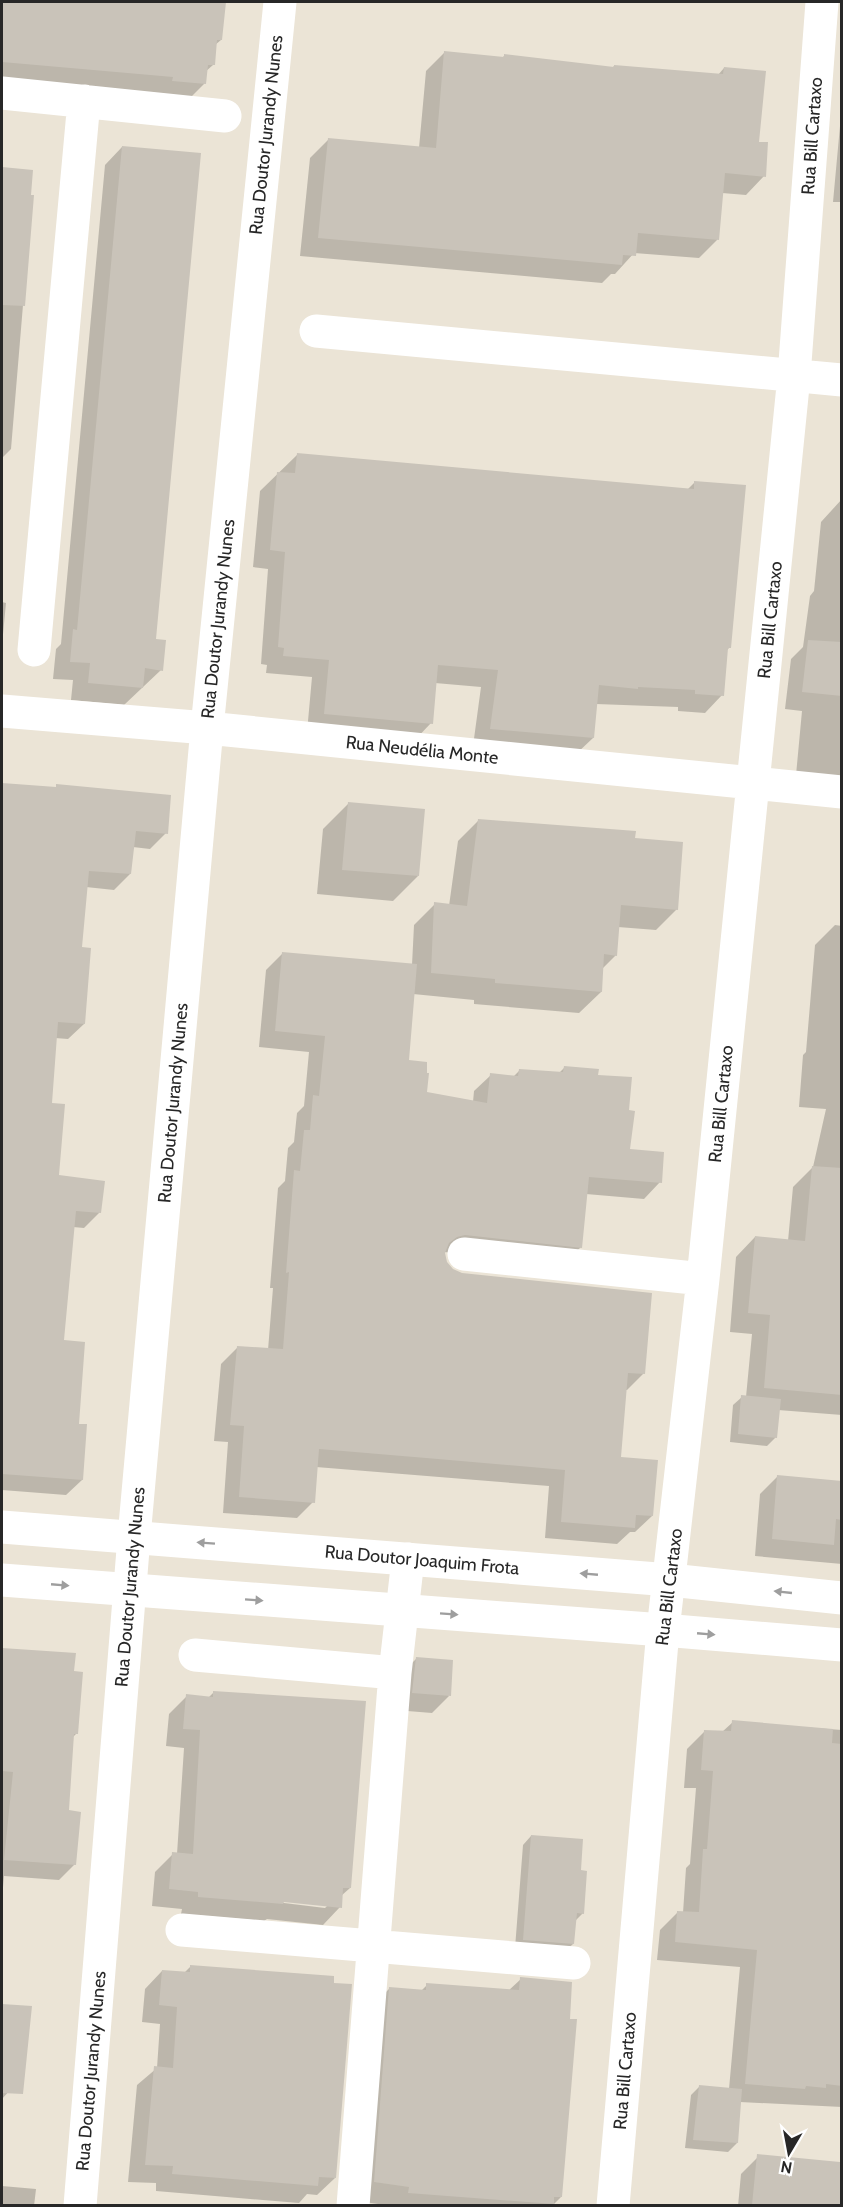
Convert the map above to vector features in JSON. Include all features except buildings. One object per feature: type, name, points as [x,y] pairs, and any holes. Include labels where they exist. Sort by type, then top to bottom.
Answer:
[{"type":"street","name":"Rua Doutor Jurandy Nunes","points":[[80,2205],[134,1537],[207,728],[280,2]]},
{"type":"street","name":"Rua Bill Cartaxo","points":[[613,2205],[663,1630],[704,1279],[794,376],[822,2]]},
{"type":"street","points":[[2,93],[225,116]]},
{"type":"street","points":[[34,650],[84,101]]},
{"type":"street","points":[[316,331],[842,380]]},
{"type":"street","name":"Rua Neudélia Monte","points":[[2,711],[207,728],[842,792]]},
{"type":"street","points":[[464,1254],[704,1279]]},
{"type":"street","name":"Rua Doutor Joaquim Frota","points":[[2,1527],[670,1580],[842,1598]]},
{"type":"street","points":[[353,2205],[395,1673],[408,1558]]},
{"type":"street","points":[[2,1580],[663,1630],[842,1646]]},
{"type":"street","points":[[195,1654],[395,1673]]},
{"type":"street","points":[[182,1930],[574,1963]]}]
